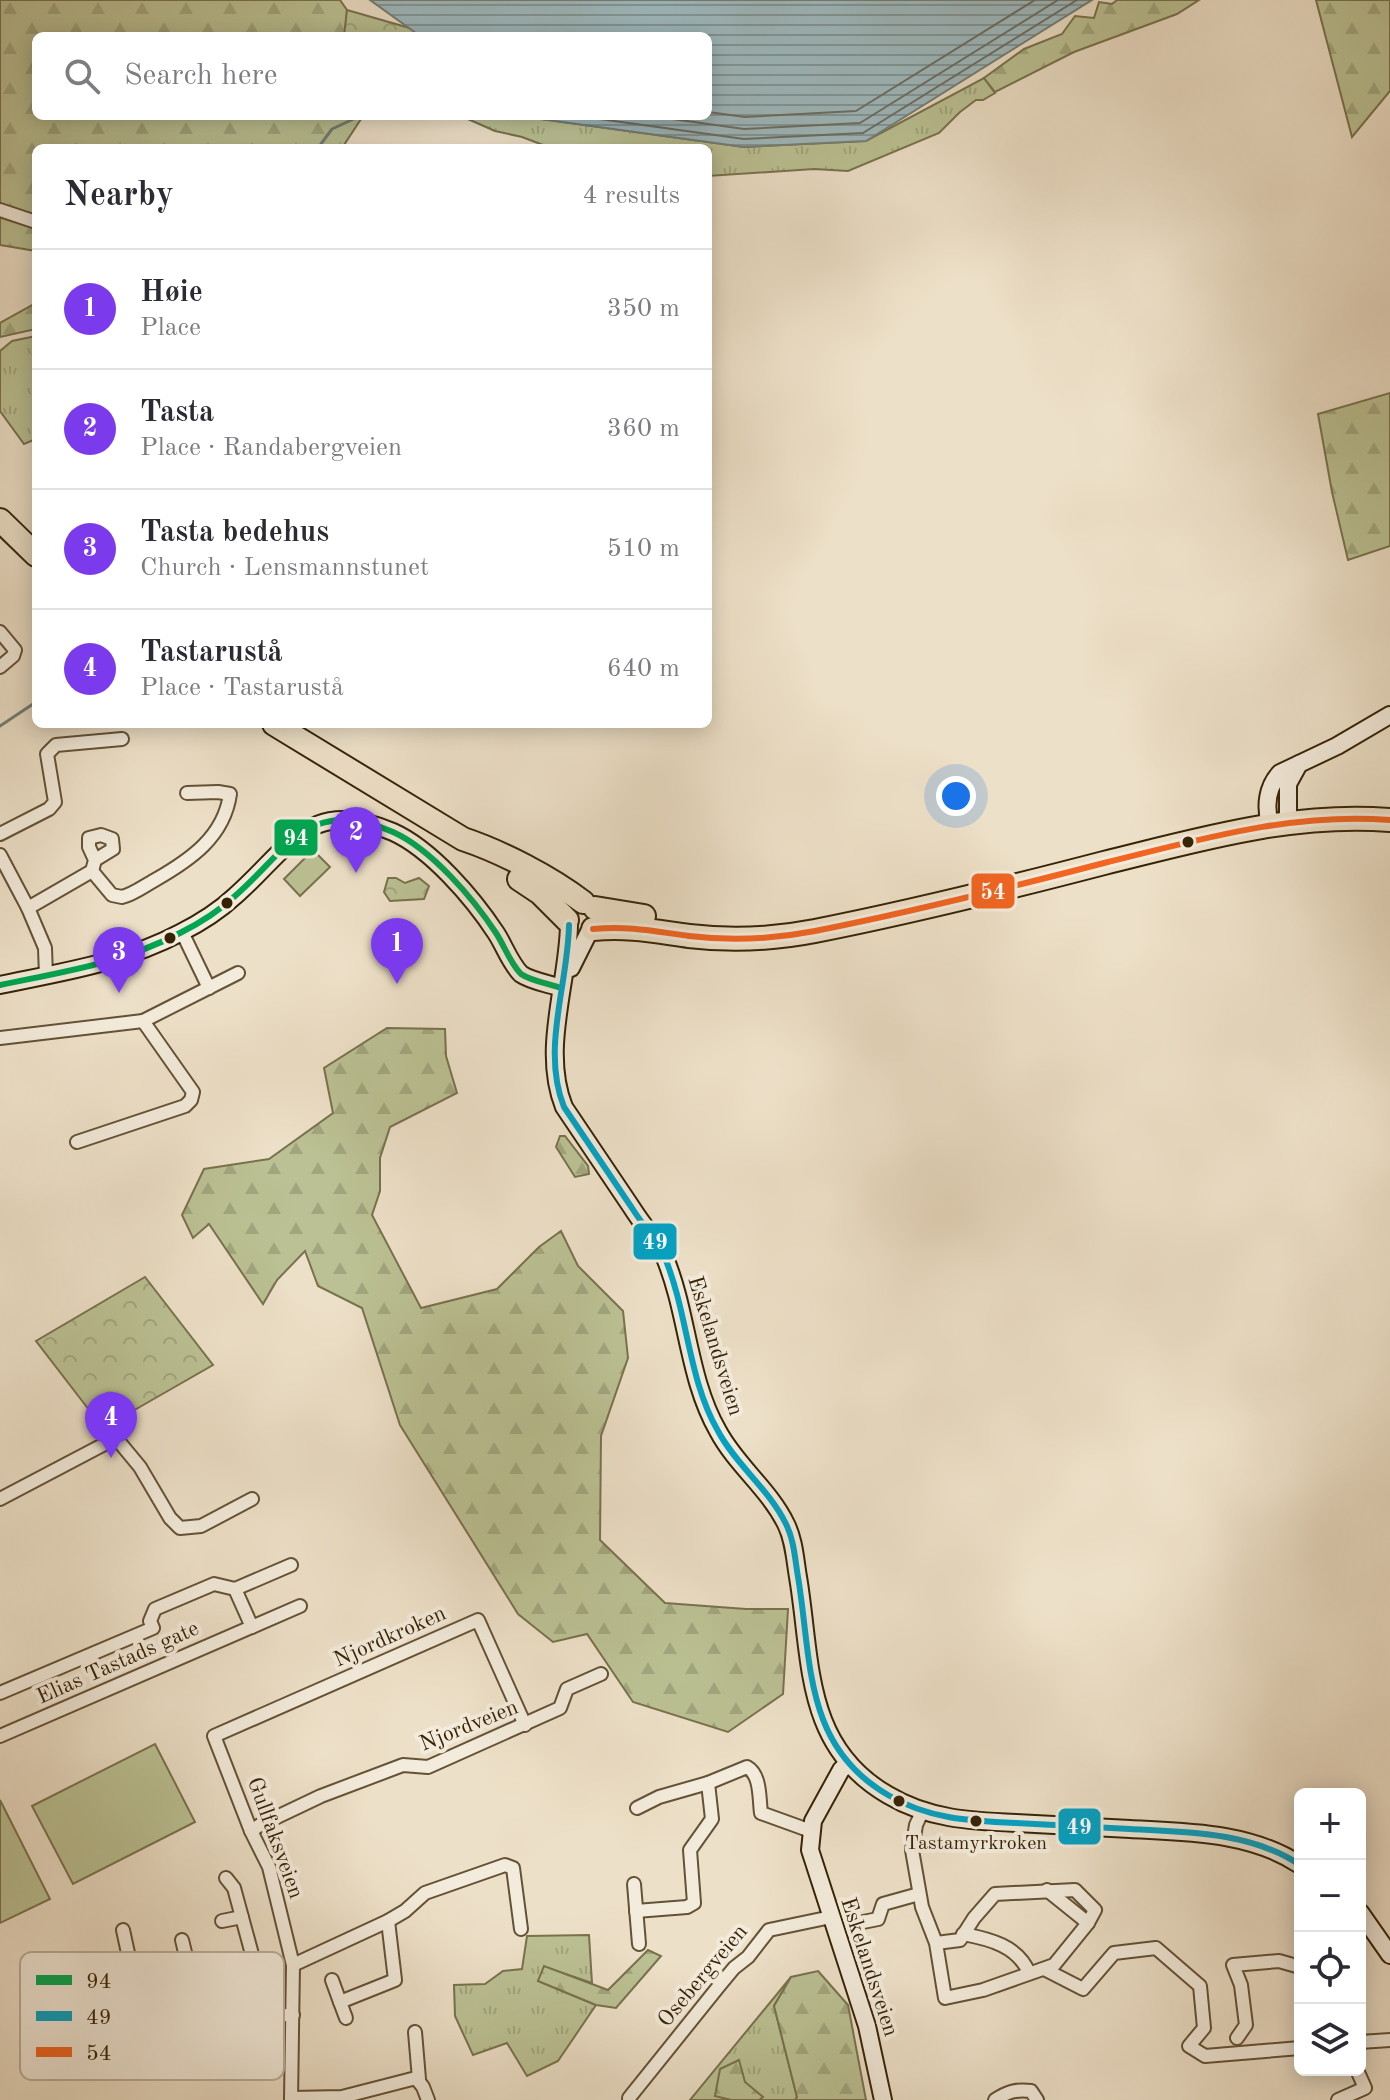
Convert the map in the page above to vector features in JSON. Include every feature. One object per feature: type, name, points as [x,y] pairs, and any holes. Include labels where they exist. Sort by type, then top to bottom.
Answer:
[{"type":"highway","points":[[0,508],[19,537]]},
{"type":"highway","points":[[0,520],[32,551]]},
{"type":"highway","points":[[281,728],[463,839],[565,889],[583,919],[694,924],[811,923],[1009,881],[1135,850],[1213,826],[1278,819],[1388,820]]},
{"type":"main road","points":[[1278,819],[1288,784],[1299,764],[1390,715]]},
{"type":"main road","points":[[0,985],[114,961],[182,932],[234,897],[289,840],[307,828],[339,820],[365,822],[405,838],[465,889],[522,975],[561,988]]},
{"type":"main road","name":"Eskelandsveien","points":[[583,919],[568,954],[561,988],[554,1059],[558,1091],[564,1107],[663,1255],[679,1297],[705,1402],[718,1432],[769,1496],[787,1525],[817,1708],[829,1735],[853,1769]]},
{"type":"main road","points":[[811,1831],[841,1770],[853,1769],[886,1794],[922,1812],[963,1821],[1210,1834],[1265,1848],[1294,1862]]},
{"type":"main road","name":"Eskelandsveien","points":[[811,1831],[810,1850],[867,2026],[883,2100]]},
{"type":"main road","points":[[1366,1921],[1390,1955]]},
{"type":"street","points":[[0,210],[32,221]]},
{"type":"street","points":[[0,632],[15,650],[13,656],[0,667]]},
{"type":"street","points":[[0,834],[49,809],[55,802],[47,754],[56,745],[122,739]]},
{"type":"street","points":[[28,908],[94,865],[112,895],[122,897],[197,854],[228,809],[230,794],[206,791],[187,793]]},
{"type":"street","points":[[2,862],[28,908],[45,948],[46,976]]},
{"type":"street","points":[[182,932],[209,988]]},
{"type":"street","points":[[0,1038],[143,1021],[238,973]]},
{"type":"street","points":[[77,1142],[185,1106],[191,1100],[193,1092],[143,1021]]},
{"type":"street","points":[[0,1499],[116,1438],[140,1467],[170,1518],[180,1528],[201,1526],[252,1499]]},
{"type":"street","points":[[0,1693],[153,1628],[150,1621],[155,1609],[214,1584],[235,1589],[291,1565]]},
{"type":"street","points":[[235,1589],[252,1627]]},
{"type":"street","name":"Elias Tastads gate","points":[[0,1736],[300,1606]]},
{"type":"street","name":"Njordkroken","points":[[214,1736],[478,1620],[525,1725]]},
{"type":"street","name":"Njordveien","points":[[251,1831],[321,1796],[403,1765],[428,1767],[525,1725],[560,1708],[567,1689],[601,1674]]},
{"type":"street","name":"Gullfaksveien","points":[[214,1736],[251,1831],[269,1867],[293,1965],[291,2099]]},
{"type":"street","points":[[637,1808],[659,1797],[708,1783],[737,1769],[751,1768],[757,1778],[761,1813],[811,1831]]},
{"type":"street","points":[[636,1911],[687,1907],[694,1903],[690,1850],[712,1819],[708,1783]]},
{"type":"street","points":[[922,1812],[916,1825],[912,1850],[925,1919],[936,1943],[945,1998],[983,1990],[1058,1962],[1095,1910],[1075,1890],[993,1895],[959,1940],[936,1943]]},
{"type":"street","points":[[293,1965],[388,1921],[425,1893],[508,1864],[513,1868],[521,1929]]},
{"type":"street","points":[[226,1878],[234,1888],[251,1952]]},
{"type":"street","points":[[634,1884],[639,1944]]},
{"type":"street","points":[[863,1922],[878,1919],[883,1904],[919,1894]]},
{"type":"street","points":[[222,1921],[242,1917]]},
{"type":"street","name":"Osebergveien","points":[[629,2098],[719,1986],[769,1930],[831,1917]]},
{"type":"street","points":[[340,2002],[395,1980],[388,1921]]},
{"type":"street","points":[[123,1930],[128,1952]]},
{"type":"street","points":[[963,1934],[995,1942],[1014,1952],[1029,1973]]},
{"type":"street","points":[[182,1940],[185,1952]]},
{"type":"street","points":[[1044,1969],[1083,1989],[1114,1953],[1156,1948],[1200,1986],[1204,2028],[1189,2046],[1205,2056],[1294,2049]]},
{"type":"street","points":[[1237,2038],[1246,2025],[1241,1985],[1233,1965],[1279,1961],[1294,1965]]},
{"type":"street","points":[[332,1980],[346,2018]]},
{"type":"street","points":[[284,2015],[293,2015]]},
{"type":"street","points":[[415,2032],[419,2079],[428,2100]]},
{"type":"street","points":[[1366,2042],[1390,2040]]},
{"type":"street","points":[[1338,2100],[1365,2088],[1360,2076]]},
{"type":"street","points":[[291,2099],[342,2097],[419,2079]]},
{"type":"street","points":[[995,2100],[1020,2089],[1031,2091],[1037,2100]]},
{"type":"green space","points":[[0,0],[340,0],[347,10],[345,32],[32,32],[32,120],[360,120],[345,144],[32,144],[32,250],[0,245]]},
{"type":"green space","points":[[1117,0],[1199,0],[1177,14],[1074,52],[995,92],[984,78],[1024,49],[1062,34],[1075,16],[1094,18],[1099,2],[1112,4]]},
{"type":"green space","points":[[1316,0],[1390,0],[1390,91],[1352,137]]},
{"type":"green space","points":[[347,10],[416,32],[344,32]]},
{"type":"green space","points":[[984,78],[995,93],[983,100],[976,100],[939,133],[848,171],[814,169],[712,176],[712,144],[540,144],[470,120],[548,120],[744,147],[866,141]]},
{"type":"green space","points":[[32,305],[32,330],[0,337],[0,323]]},
{"type":"green space","points":[[32,337],[32,441],[24,444],[0,411],[0,351],[12,341]]},
{"type":"green space","points":[[1390,393],[1390,546],[1348,560],[1318,414]]},
{"type":"green space","points":[[313,850],[330,867],[300,896],[284,879]]},
{"type":"green space","points":[[388,878],[405,883],[419,878],[429,886],[424,899],[390,901],[384,892]]},
{"type":"green space","points":[[387,1028],[445,1029],[446,1056],[457,1093],[390,1127],[380,1158],[380,1191],[372,1215],[421,1308],[497,1289],[539,1247],[561,1231],[578,1266],[623,1311],[628,1358],[601,1436],[600,1540],[665,1603],[788,1609],[783,1694],[728,1732],[633,1702],[587,1634],[553,1642],[518,1614],[400,1425],[362,1308],[318,1286],[305,1251],[277,1280],[263,1304],[209,1224],[193,1238],[182,1215],[204,1169],[269,1159],[333,1113],[324,1068]]},
{"type":"green space","points":[[560,1136],[565,1136],[588,1166],[589,1174],[575,1177],[556,1147]]},
{"type":"green space","points":[[145,1277],[213,1365],[103,1428],[36,1341]]},
{"type":"green space","points":[[155,1744],[195,1822],[73,1884],[32,1806]]},
{"type":"green space","points":[[0,1800],[50,1899],[0,1923]]},
{"type":"green space","points":[[589,1935],[592,1983],[545,1967],[538,1981],[596,2005],[558,2061],[527,2076],[507,2043],[473,2055],[455,2016],[454,1985],[485,1984],[503,1971],[522,1969],[527,1936]]},
{"type":"green space","points":[[648,1950],[661,1956],[616,2008],[596,2005],[538,1981],[544,1966],[608,1990]]},
{"type":"green space","points":[[818,1971],[848,2005],[866,2100],[795,2100],[797,2097],[774,2006],[791,1977]]},
{"type":"green space","points":[[791,1977],[774,2006],[797,2097],[795,2100],[690,2100]]},
{"type":"green space","points":[[739,2060],[745,2082],[763,2097],[759,2100],[731,2100],[715,2096],[720,2069]]},
{"type":"water","points":[[370,0],[1092,0],[866,141],[744,147],[548,120],[712,120],[712,32],[414,32]]},
{"type":"waterway","points":[[321,144],[332,129],[351,120]]},
{"type":"waterway","points":[[0,726],[32,705]]},
{"type":"transit line","name":"94","points":[[0,985],[114,959],[180,933],[229,901],[303,832],[340,820],[364,822],[393,832],[422,850],[476,905],[521,974],[561,988]]},
{"type":"transit line","name":"54","points":[[593,929],[630,929],[721,938],[784,936],[924,908],[1246,830],[1317,820],[1390,820]]},
{"type":"transit line","name":"49","points":[[569,925],[555,1040],[555,1063],[564,1107],[662,1252],[673,1279],[694,1368],[708,1411],[725,1443],[771,1499],[789,1530],[816,1699],[840,1752],[860,1775],[888,1795],[934,1814],[982,1821],[1218,1836],[1261,1846],[1294,1862]]},
{"type":"place","name":"Tasta","points":[[356,873]]},
{"type":"place","name":"Høie","points":[[397,984]]},
{"type":"place","name":"Tasta bedehus","points":[[119,993]]},
{"type":"place","name":"Tastarustå","points":[[111,1458]]},
{"type":"place","name":"Tastamyrkroken","points":[[976,1821]]}]
